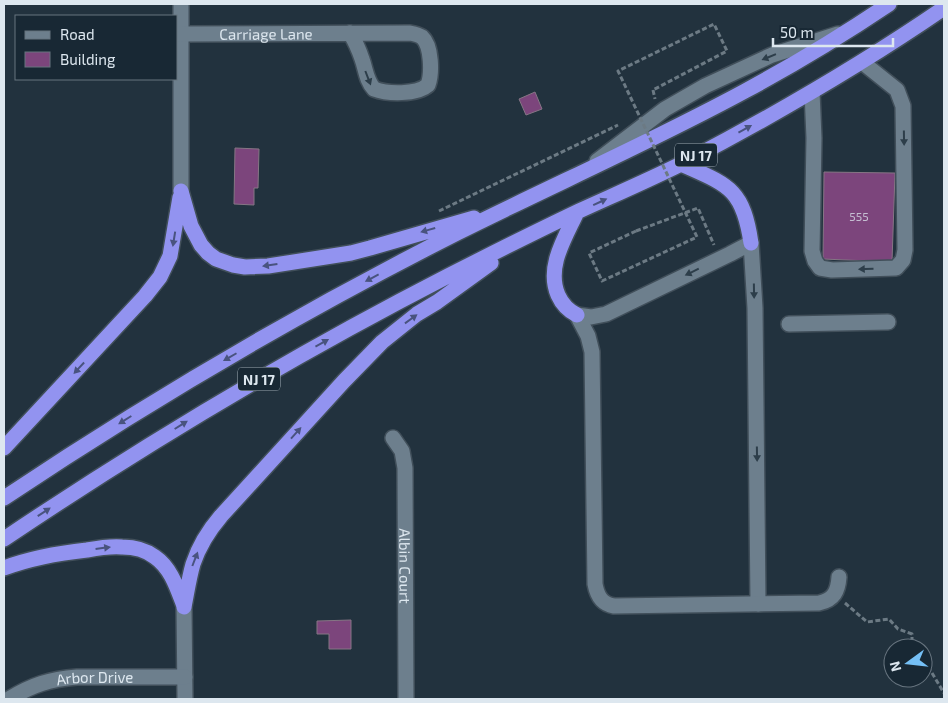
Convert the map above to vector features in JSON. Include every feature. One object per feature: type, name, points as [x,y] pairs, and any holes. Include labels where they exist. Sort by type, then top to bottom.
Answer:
[{"type":"highway","name":"NJ 17","points":[[4,498],[95,438],[247,347],[368,280],[746,90],[849,30],[873,9],[889,4]]},
{"type":"highway","name":"NJ 17","points":[[4,539],[96,478],[263,376],[392,305],[577,212],[681,164],[812,92],[862,62],[944,8]]},
{"type":"highway","points":[[681,164],[721,182],[736,195],[747,218],[751,243]]},
{"type":"highway","points":[[181,191],[190,226],[201,245],[216,258],[233,265],[245,267],[268,266],[360,251],[509,208]]},
{"type":"highway","points":[[4,448],[145,296],[160,277],[173,246],[181,191]]},
{"type":"highway","points":[[577,212],[559,251],[554,273],[560,300],[572,313],[577,315]]},
{"type":"highway","points":[[184,607],[193,563],[212,527],[344,381],[382,342],[399,328],[525,238]]},
{"type":"highway","points":[[4,568],[66,552],[122,546],[133,548],[154,556],[169,571],[184,607]]},
{"type":"street","points":[[181,4],[181,191]]},
{"type":"street","points":[[587,169],[653,118],[684,98],[772,55],[849,30]]},
{"type":"street","name":"Carriage Lane","points":[[181,34],[350,33],[417,34],[423,38],[429,50],[430,73],[428,85],[417,91],[387,93],[374,89],[370,85],[356,43],[350,33]]},
{"type":"street","points":[[812,92],[814,138],[812,250],[814,261],[820,268],[832,270],[896,268],[903,260],[905,250],[903,106],[897,90],[862,62]]},
{"type":"street","points":[[577,315],[591,317],[606,314],[751,243],[755,308],[758,604]]},
{"type":"street","points":[[577,315],[588,336],[592,352],[595,584],[602,601],[608,606],[820,604],[831,599],[838,590],[839,577]]},
{"type":"street","points":[[788,324],[888,322]]},
{"type":"street","name":"Albin Court","points":[[393,438],[402,451],[405,468],[406,699]]},
{"type":"street","points":[[184,607],[185,699]]},
{"type":"street","name":"Arbor Drive","points":[[9,699],[36,685],[64,678],[86,676],[185,677]]},
{"type":"path","points":[[657,106],[653,90],[727,50],[714,24],[618,71],[697,237],[602,281],[589,253],[636,231],[698,208],[720,259]]},
{"type":"path","points":[[631,118],[640,114]]},
{"type":"path","points":[[438,211],[622,122]]},
{"type":"path","points":[[835,594],[867,622],[889,619],[898,630],[912,634],[912,638]]},
{"type":"path","points":[[933,675],[944,693]]},
{"type":"building","points":[[535,92],[542,109],[526,115],[519,99]]},
{"type":"building","points":[[235,148],[259,149],[258,188],[254,188],[254,205],[234,204]]},
{"type":"building","points":[[824,172],[895,173],[892,262],[823,259]]},
{"type":"building","points":[[351,620],[351,649],[329,649],[329,634],[317,634],[317,621]]}]
